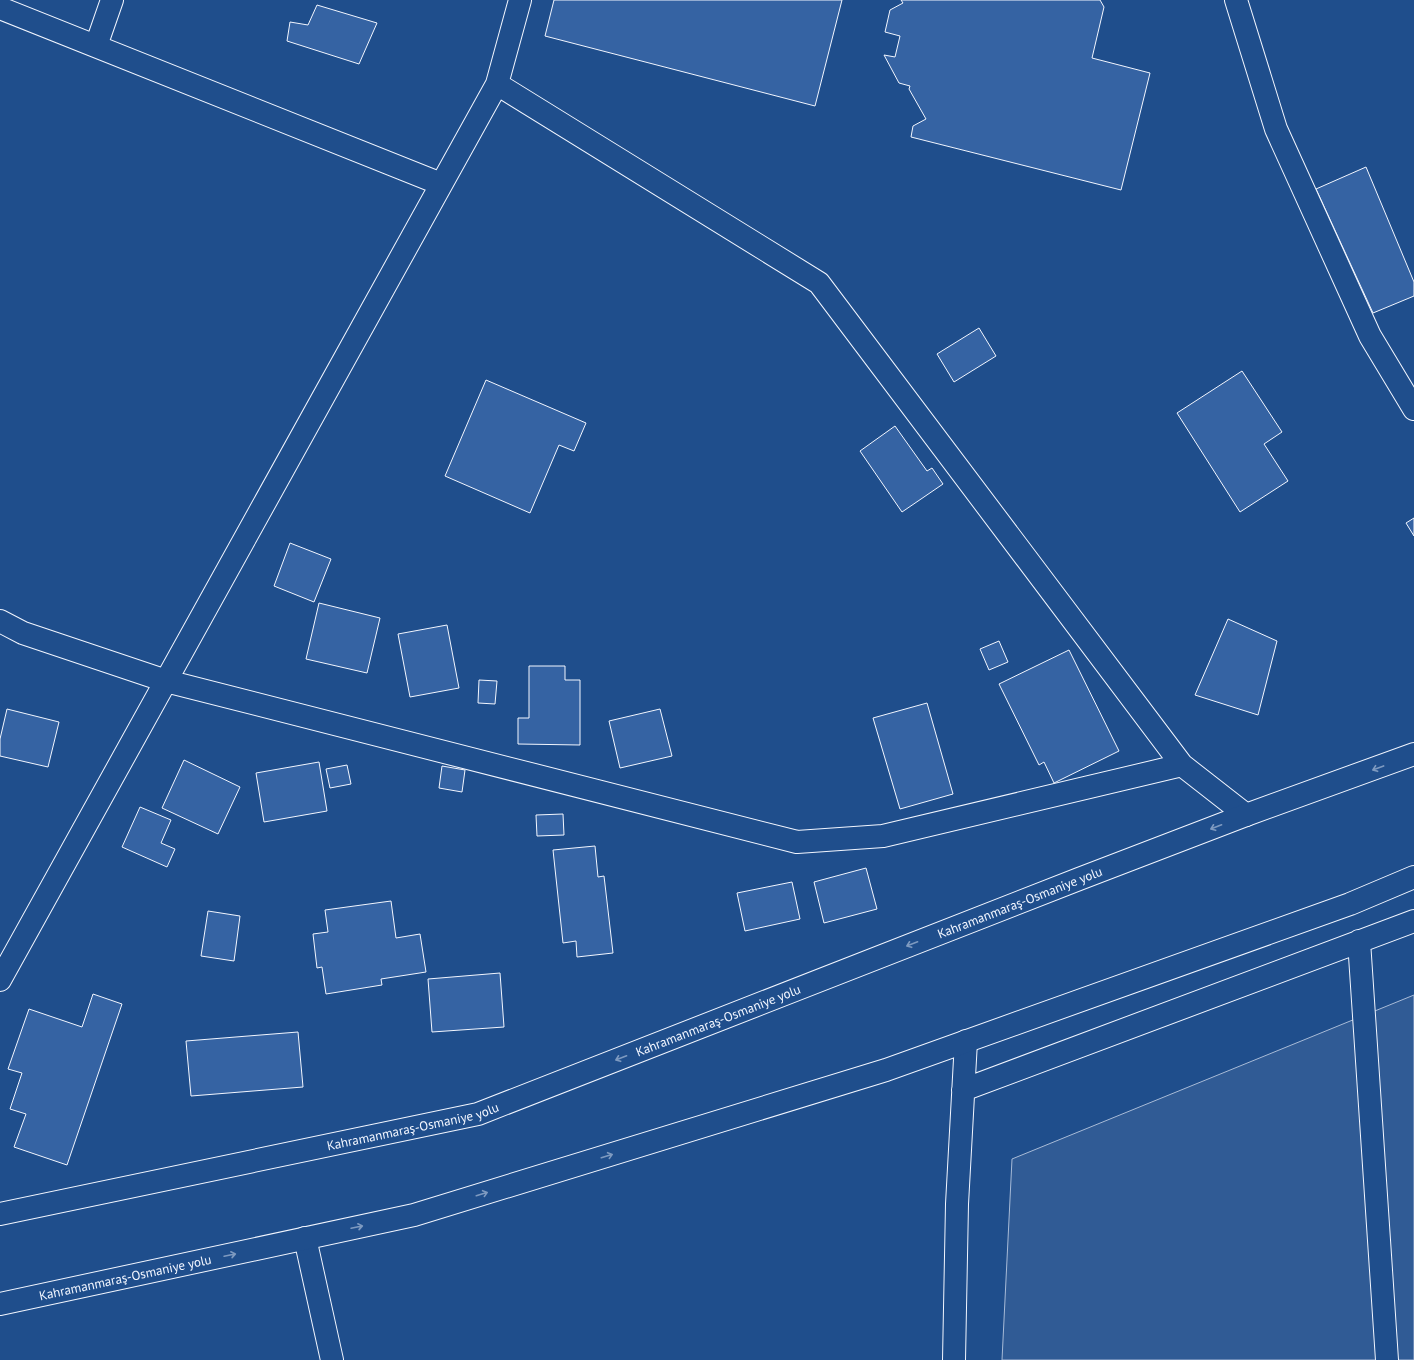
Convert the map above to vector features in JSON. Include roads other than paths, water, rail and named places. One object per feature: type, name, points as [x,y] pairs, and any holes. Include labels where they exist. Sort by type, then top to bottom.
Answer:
[{"type":"main road","points":[[96,46],[112,0]]},
{"type":"main road","points":[[0,980],[497,84],[520,0]]},
{"type":"main road","points":[[1236,0],[1276,129],[1370,336],[1414,409]]},
{"type":"main road","points":[[0,8],[441,184]]},
{"type":"main road","points":[[497,84],[819,283],[1182,765],[1246,815]]},
{"type":"main road","points":[[0,621],[23,633],[166,681],[797,842],[883,836],[1182,765]]},
{"type":"main road","name":"Kahramanmaraş-Osmaniye yolu","points":[[0,1214],[478,1114],[1079,879],[1246,815],[1414,754]]},
{"type":"main road","name":"Kahramanmaraş-Osmaniye yolu","points":[[0,1304],[414,1215],[886,1070],[1350,904],[1414,877]]},
{"type":"main road","points":[[963,1090],[1414,921]]},
{"type":"main road","points":[[1359,941],[1387,1360]]},
{"type":"main road","points":[[954,1360],[957,1204],[966,1041]]},
{"type":"main road","points":[[305,1238],[332,1360]]}]
